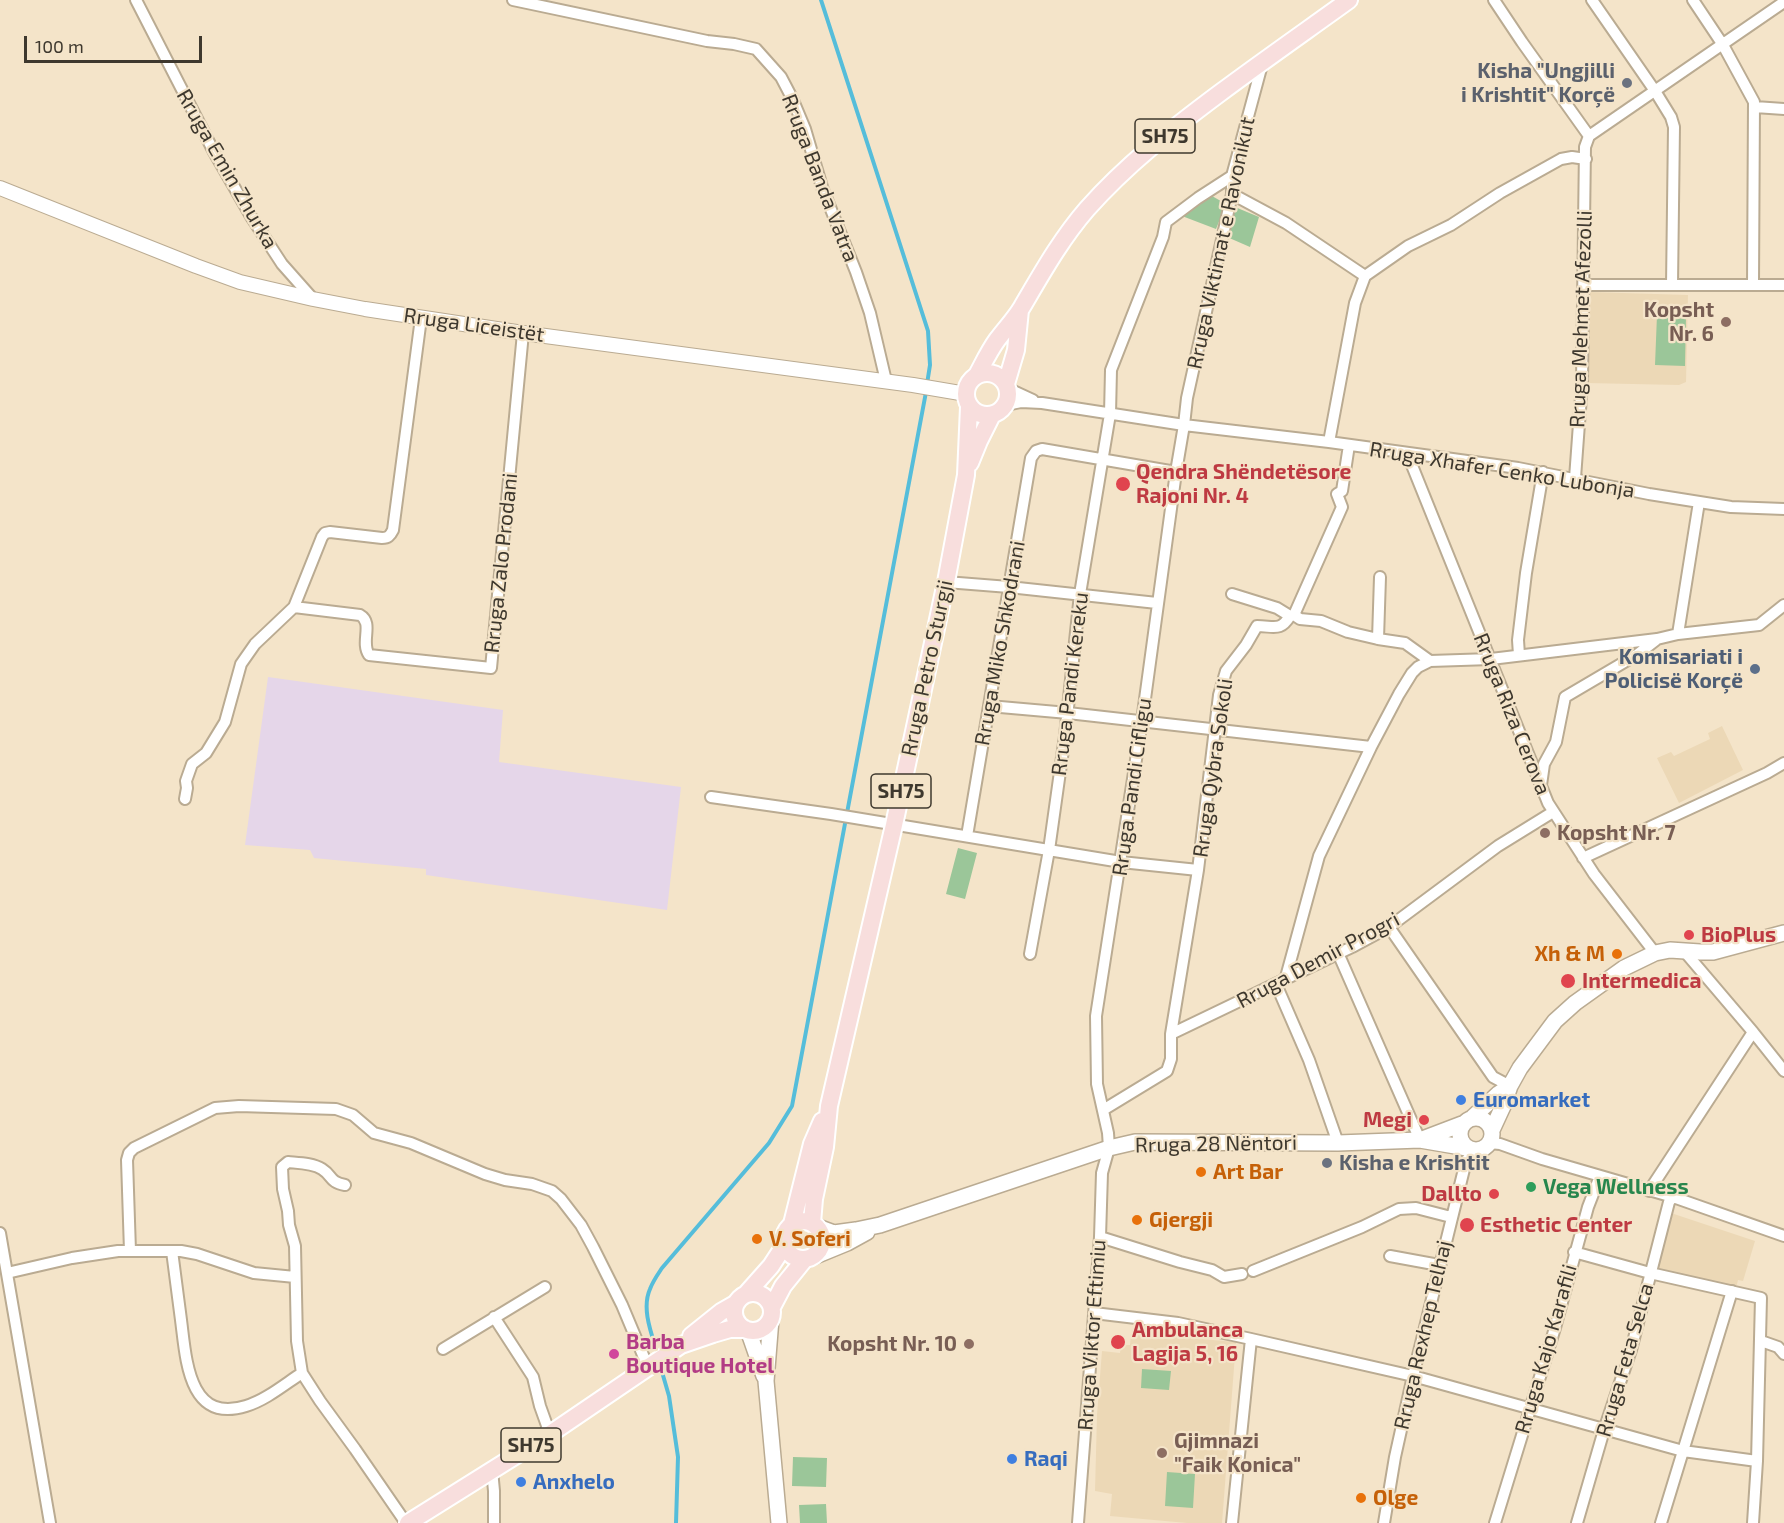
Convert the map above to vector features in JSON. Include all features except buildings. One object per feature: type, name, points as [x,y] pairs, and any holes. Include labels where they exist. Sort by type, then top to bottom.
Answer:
[{"type":"main road","name":"SH75","points":[[1020,310],[1057,248],[1112,183],[1166,135],[1263,61],[1349,0]]},
{"type":"main road","points":[[977,375],[993,374],[1003,380],[1007,386],[1009,396],[1000,412],[992,415],[979,415],[962,397],[995,342],[1020,310]]},
{"type":"main road","points":[[1007,386],[1016,350],[1020,310]]},
{"type":"main road","name":"Rruga Petro Sturgji","points":[[962,397],[966,475]]},
{"type":"main road","name":"Rruga Petro Sturgji","points":[[814,1225],[814,1198],[825,1147],[829,1106],[894,825],[946,582],[966,475],[992,415]]},
{"type":"main road","name":"Rruga 28 Nëntori","points":[[1490,1137],[1510,1086],[1520,1068],[1555,1021],[1575,1003],[1624,968],[1655,953],[1670,950],[1713,952],[1784,933]]},
{"type":"main road","name":"Rruga 28 Nëntori","points":[[1420,1140],[1467,1120],[1510,1086]]},
{"type":"main road","name":"Rruga Petro Sturgji","points":[[792,1224],[812,1144],[829,1106]]},
{"type":"main road","points":[[1481,1118],[1488,1123],[1490,1137],[1485,1147],[1471,1149],[1461,1141],[1459,1132],[1467,1120],[1481,1118]]},
{"type":"main road","name":"Rruga 28 Nëntori","points":[[814,1225],[834,1233],[880,1225],[1109,1148],[1134,1142],[1338,1143],[1420,1140],[1471,1149]]},
{"type":"main road","name":"SH75","points":[[407,1523],[550,1434],[683,1344],[741,1299],[771,1266],[784,1246],[785,1234],[792,1224],[800,1221],[814,1225],[820,1232],[822,1245],[815,1255],[806,1259],[783,1286],[767,1325],[760,1330],[730,1329],[683,1344]]},
{"type":"main road","name":"Rruga 28 Nëntori","points":[[806,1259],[848,1243],[880,1225]]},
{"type":"main road","points":[[784,1246],[792,1256],[806,1259]]},
{"type":"main road","points":[[766,1382],[746,1330],[736,1320],[734,1312],[741,1299],[755,1292],[769,1300],[772,1313],[766,1382],[779,1523]]},
{"type":"street","name":"Rruga Emin Zhurka","points":[[136,0],[214,152],[252,218],[282,264],[313,300]]},
{"type":"street","name":"Rruga Banda Vatra","points":[[513,0],[756,50],[781,77],[805,129],[822,187],[870,314],[886,381]]},
{"type":"street","points":[[1494,0],[1589,136],[1784,2]]},
{"type":"street","points":[[1592,0],[1671,117],[1674,127],[1672,285]]},
{"type":"street","points":[[1693,0],[1723,45],[1753,98],[1755,106],[1754,285]]},
{"type":"street","name":"Rruga Viktimat e Ravonikut","points":[[1184,425],[1189,387],[1232,194],[1232,176],[1263,61]]},
{"type":"street","points":[[1755,106],[1784,109]]},
{"type":"street","name":"Rruga Mehmet Afezolli","points":[[1575,478],[1582,383],[1585,147],[1589,136]]},
{"type":"street","points":[[1329,442],[1355,303],[1365,276],[1408,246],[1451,225],[1500,193],[1561,159],[1572,157],[1586,159]]},
{"type":"street","name":"Rruga Pandi Kereku","points":[[1030,954],[1049,850],[1068,712],[1080,594],[1110,414],[1111,370],[1163,237],[1166,222],[1232,176]]},
{"type":"street","name":"Rruga Liceistët","points":[[0,188],[240,282],[313,300],[524,333],[913,385],[962,397]]},
{"type":"street","points":[[1232,194],[1286,223],[1365,276]]},
{"type":"street","points":[[1584,285],[1784,285]]},
{"type":"street","points":[[185,799],[186,781],[192,764],[206,753],[225,722],[241,664],[255,644],[294,607],[325,533],[387,538],[393,530],[421,318]]},
{"type":"street","name":"Rruga Zalo Prodani","points":[[294,607],[360,615],[365,618],[367,621],[365,645],[369,655],[491,668],[524,333]]},
{"type":"street","name":"Rruga Xhafer Cenko Lubonja","points":[[1007,386],[1023,397],[1042,403]]},
{"type":"street","name":"Rruga Xhafer Cenko Lubonja","points":[[1006,405],[1021,402],[1042,403],[1184,425],[1329,442],[1543,472],[1649,494],[1731,507],[1784,509]]},
{"type":"street","name":"Rruga Pandi Cifligu","points":[[1109,1148],[1097,1084],[1096,1016],[1142,721],[1184,425]]},
{"type":"street","points":[[1292,615],[1342,507],[1337,494],[1342,491],[1349,445]]},
{"type":"street","name":"Rruga Miko Shkodrani","points":[[967,836],[1031,458],[1036,451],[1042,449],[1102,460]]},
{"type":"street","name":"Rruga Riza Cerova","points":[[1407,453],[1553,812],[1583,858],[1655,953]]},
{"type":"street","points":[[1102,460],[1176,472]]},
{"type":"street","points":[[1519,655],[1518,640],[1526,573],[1543,472]]},
{"type":"street","points":[[1678,634],[1699,502]]},
{"type":"street","points":[[1378,639],[1380,577]]},
{"type":"street","points":[[946,582],[1157,603]]},
{"type":"street","points":[[1232,594],[1277,608],[1300,619],[1321,621],[1348,632],[1405,643],[1430,661]]},
{"type":"street","points":[[1286,977],[1319,856],[1371,747],[1399,694],[1418,667],[1430,661],[1491,659],[1759,625],[1784,605]]},
{"type":"street","name":"Rruga Qybra Sokoli","points":[[1171,1034],[1198,870],[1219,695],[1226,671],[1257,626],[1277,628],[1292,615]]},
{"type":"street","points":[[1541,786],[1544,764],[1556,742],[1565,697],[1638,654],[1657,639]]},
{"type":"street","points":[[989,706],[1068,712],[1371,747]]},
{"type":"street","points":[[1583,858],[1784,763]]},
{"type":"street","points":[[711,797],[831,814],[1121,862],[1198,870]]},
{"type":"street","name":"Rruga Demir Progri","points":[[1171,1034],[1389,927],[1498,846],[1553,812]]},
{"type":"street","points":[[1389,927],[1493,1077],[1510,1086]]},
{"type":"street","points":[[1685,952],[1784,1071]]},
{"type":"street","points":[[1338,953],[1420,1140]]},
{"type":"street","points":[[1276,984],[1309,1060],[1338,1143]]},
{"type":"street","points":[[1649,1191],[1753,1032]]},
{"type":"street","points":[[1103,1110],[1167,1071],[1171,1059],[1171,1034]]},
{"type":"street","points":[[130,1251],[127,1160],[134,1148],[214,1108],[239,1106],[336,1109],[353,1115],[374,1133],[411,1143],[485,1174],[532,1184],[552,1191],[581,1225],[650,1365]]},
{"type":"street","points":[[1490,1137],[1500,1144],[1542,1159],[1672,1197],[1784,1236]]},
{"type":"street","name":"Rruga Viktor Eftimiu","points":[[1078,1523],[1100,1237],[1102,1173],[1109,1148]]},
{"type":"street","name":"Rruga Rexhep Telhaj","points":[[1384,1523],[1395,1456],[1413,1376],[1451,1217],[1471,1149]]},
{"type":"street","points":[[345,1185],[335,1184],[323,1170],[315,1165],[288,1162],[282,1167],[283,1189],[295,1246],[297,1341],[303,1373],[320,1401],[407,1523]]},
{"type":"street","name":"Rruga Kajo Karafili","points":[[1495,1523],[1555,1328],[1588,1207],[1600,1176]]},
{"type":"street","name":"Rruga Feta Selca","points":[[1577,1523],[1604,1430],[1631,1350],[1672,1197]]},
{"type":"street","points":[[1100,1237],[1212,1270],[1224,1277],[1248,1272],[1362,1227],[1399,1209],[1416,1208],[1451,1217]]},
{"type":"street","points":[[0,1233],[50,1523]]},
{"type":"street","points":[[7,1273],[72,1258],[118,1251],[172,1251],[197,1254],[254,1273],[295,1277]]},
{"type":"street","points":[[172,1251],[187,1368],[197,1392],[204,1400],[223,1408],[246,1406],[303,1373]]},
{"type":"street","points":[[1575,1252],[1650,1273],[1761,1298],[1753,1523]]},
{"type":"street","points":[[1390,1256],[1439,1265]]},
{"type":"street","points":[[442,1349],[544,1287]]},
{"type":"street","points":[[1661,1523],[1732,1291]]},
{"type":"street","points":[[1094,1313],[1178,1323],[1251,1339],[1413,1376],[1683,1451],[1757,1461]]},
{"type":"street","points":[[494,1317],[533,1377],[550,1434]]},
{"type":"street","points":[[1232,1523],[1251,1339]]},
{"type":"street","points":[[1761,1341],[1778,1347],[1784,1354]]},
{"type":"street","points":[[492,1470],[494,1523]]},
{"type":"shaded area","points":[[1589,292],[1688,295],[1686,382],[1679,385],[1586,383]]},
{"type":"shaded area","points":[[268,677],[503,710],[499,762],[681,787],[667,910],[426,875],[426,869],[314,858],[310,850],[245,845]]},
{"type":"shaded area","points":[[1722,726],[1743,770],[1679,803],[1657,758],[1671,752],[1674,756],[1710,739],[1708,733]]},
{"type":"shaded area","points":[[1671,1213],[1755,1241],[1743,1281],[1738,1280],[1736,1288],[1657,1269]]},
{"type":"shaded area","name":"Gjimnazi \"Faik Konica\"","points":[[1131,1333],[1236,1342],[1222,1523],[1187,1523],[1110,1516],[1112,1494],[1095,1491],[1102,1351],[1120,1353],[1121,1345],[1130,1345]]},
{"type":"green space","points":[[1212,196],[1226,204],[1216,229],[1182,216]]},
{"type":"green space","points":[[1235,207],[1259,217],[1250,247],[1227,237]]},
{"type":"green space","points":[[1657,315],[1686,316],[1685,366],[1655,365]]},
{"type":"green space","points":[[958,848],[977,853],[965,899],[946,894]]},
{"type":"green space","points":[[1142,1369],[1171,1371],[1169,1390],[1141,1388]]},
{"type":"green space","points":[[793,1457],[827,1458],[826,1487],[792,1486]]},
{"type":"green space","points":[[1167,1472],[1195,1474],[1193,1508],[1165,1506]]},
{"type":"green space","points":[[826,1504],[827,1523],[800,1523],[799,1505]]},
{"type":"waterway","points":[[821,0],[928,331],[930,365],[927,384]]},
{"type":"waterway","points":[[658,1355],[647,1313],[648,1297],[654,1280],[769,1143],[792,1106],[926,392]]},
{"type":"waterway","points":[[660,1365],[669,1396],[678,1457],[676,1523]]},
{"type":"place","name":"Kisha \"Ungjilli i Krishtit\" Korçë","points":[[1627,83]]},
{"type":"place","name":"Kopsht Nr. 6","points":[[1726,322]]},
{"type":"place","name":"Qendra Shëndetësore Rajoni Nr. 4","points":[[1123,484]]},
{"type":"place","name":"Komisariati i Policisë Korçë","points":[[1755,669]]},
{"type":"place","name":"Kopsht Nr. 7","points":[[1545,833]]},
{"type":"place","name":"BioPlus","points":[[1689,935]]},
{"type":"place","name":"Xh & M","points":[[1617,954]]},
{"type":"place","name":"Intermedica","points":[[1568,981]]},
{"type":"place","name":"Euromarket","points":[[1461,1100]]},
{"type":"place","name":"Megi","points":[[1424,1120]]},
{"type":"place","name":"Kisha e Krishtit","points":[[1327,1163]]},
{"type":"place","name":"Art Bar","points":[[1201,1172]]},
{"type":"place","name":"Vega Wellness","points":[[1531,1187]]},
{"type":"place","name":"Dallto","points":[[1494,1194]]},
{"type":"place","name":"Gjergji","points":[[1137,1220]]},
{"type":"place","name":"Esthetic Center","points":[[1467,1225]]},
{"type":"place","name":"V. Soferi","points":[[757,1239]]},
{"type":"place","name":"Ambulanca Lagija 5, 16","points":[[1118,1342]]},
{"type":"place","name":"Kopsht Nr. 10","points":[[969,1344]]},
{"type":"place","name":"Barba Boutique Hotel","points":[[614,1354]]},
{"type":"place","name":"Gjimnazi \"Faik Konica\"","points":[[1162,1453]]},
{"type":"place","name":"Raqi","points":[[1012,1459]]},
{"type":"place","name":"Anxhelo","points":[[521,1482]]},
{"type":"place","name":"Olge","points":[[1361,1498]]}]
